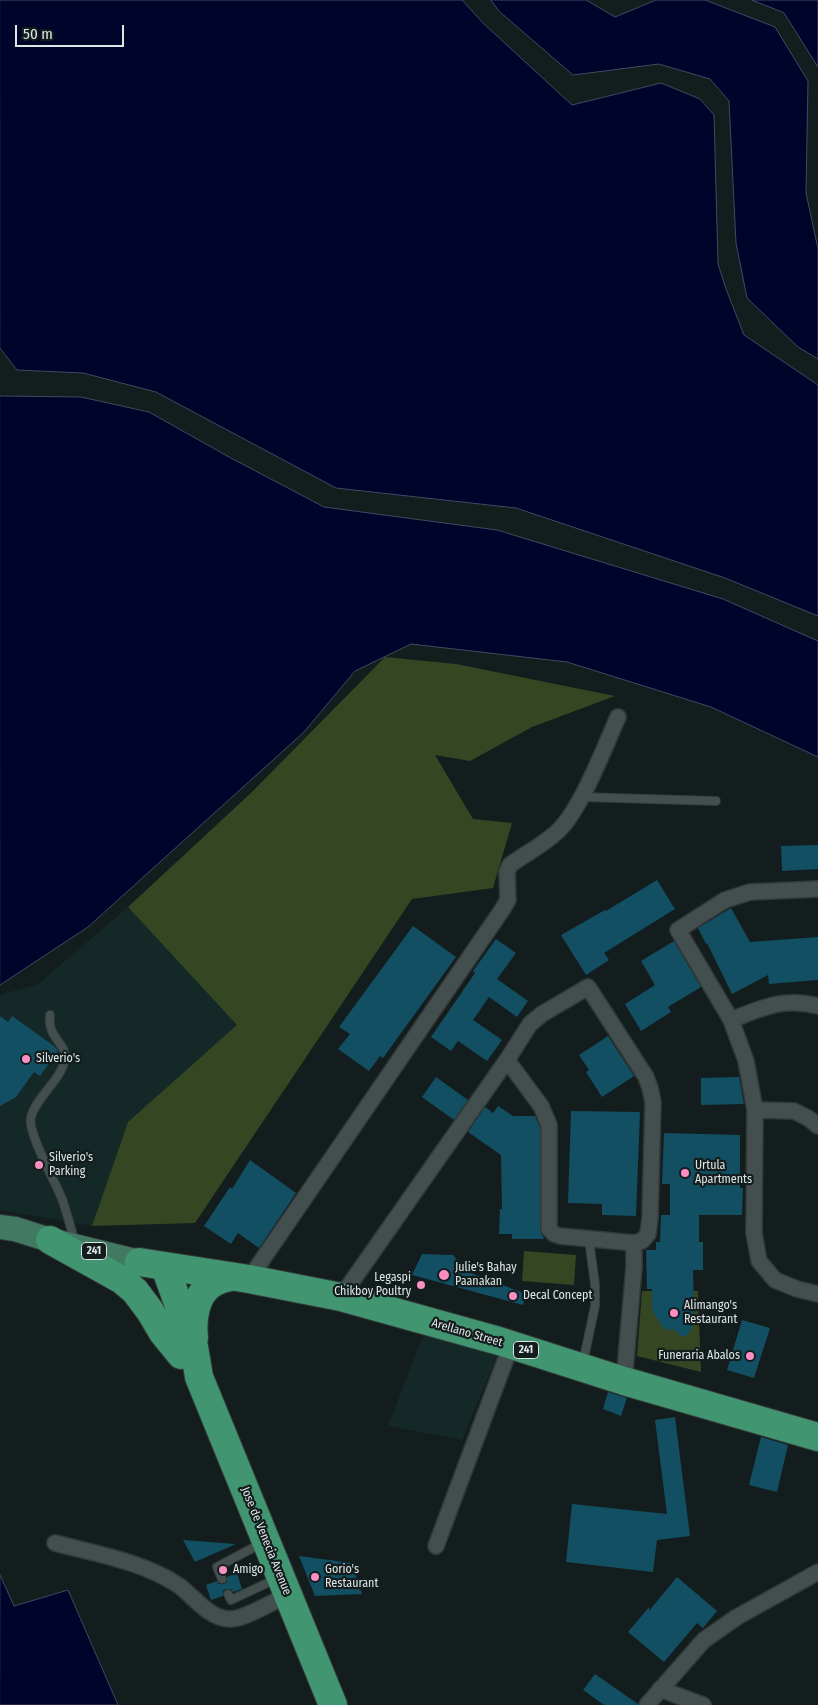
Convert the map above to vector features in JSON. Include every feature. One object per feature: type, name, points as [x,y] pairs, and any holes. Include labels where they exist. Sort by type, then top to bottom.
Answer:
[{"type":"highway","points":[[50,1240],[122,1280],[135,1291],[150,1311],[163,1334],[188,1351],[196,1307],[203,1293],[213,1282],[240,1278]]},
{"type":"highway","name":"Arellano Street","points":[[139,1262],[341,1297],[511,1345],[624,1381],[818,1437]]},
{"type":"highway","name":"Jose de Venecia Avenue","points":[[139,1262],[158,1300],[188,1351],[333,1705]]},
{"type":"highway","name":"Jose de Venecia Avenue","points":[[165,1267],[188,1351]]},
{"type":"main road","name":"241","points":[[0,1227],[15,1229],[76,1247],[139,1262]]},
{"type":"street","points":[[240,1278],[502,910],[508,900],[507,872],[510,865],[556,833],[564,824],[581,797],[618,717]]},
{"type":"street","points":[[818,889],[750,892],[725,900],[678,930],[731,1020],[746,1061],[755,1110],[754,1233],[759,1261],[775,1280],[797,1289],[818,1294]]},
{"type":"street","points":[[341,1297],[507,1060],[530,1024],[542,1014],[588,987],[646,1077],[650,1088],[652,1102],[650,1218],[648,1234],[642,1241],[634,1242],[589,1240],[560,1236],[554,1234],[549,1229],[549,1125],[541,1106],[507,1060]]},
{"type":"street","points":[[731,1020],[775,1004],[796,1002],[818,1006]]},
{"type":"street","points":[[755,1110],[794,1111],[818,1126]]},
{"type":"street","points":[[624,1381],[634,1267],[634,1242]]},
{"type":"street","points":[[436,1546],[511,1345]]},
{"type":"street","points":[[55,1543],[137,1565],[159,1574],[178,1585],[208,1611],[220,1617],[231,1619],[241,1616],[285,1586]]},
{"type":"street","points":[[647,1705],[704,1640],[737,1617],[818,1572]]},
{"type":"street","points":[[660,1689],[703,1705]]},
{"type":"lane","points":[[581,797],[716,801]]},
{"type":"lane","points":[[50,1015],[49,1024],[51,1032],[65,1052],[65,1059],[61,1070],[34,1108],[31,1125],[62,1199],[76,1247]]},
{"type":"lane","points":[[582,1368],[595,1306],[595,1284],[589,1240]]},
{"type":"lane","points":[[222,1579],[217,1566],[266,1540]]},
{"type":"lane","points":[[228,1594],[231,1600],[285,1586]]},
{"type":"shaded area","points":[[128,907],[238,1025],[128,1122],[92,1226],[0,1210],[0,995],[38,984]]},
{"type":"shaded area","points":[[428,1323],[499,1351],[462,1440],[388,1426]]},
{"type":"green space","points":[[385,657],[456,664],[615,696],[532,727],[470,761],[435,755],[473,819],[512,823],[493,888],[412,899],[195,1223],[92,1226],[128,1122],[237,1025],[128,907],[252,792]]},
{"type":"green space","points":[[524,1251],[576,1255],[574,1285],[522,1281]]},
{"type":"green space","points":[[642,1291],[698,1291],[701,1372],[637,1356]]},
{"type":"water","points":[[0,0],[462,0],[484,24],[572,105],[661,83],[700,99],[714,115],[718,264],[744,335],[818,385],[818,616],[725,578],[516,508],[336,488],[156,392],[83,373],[17,370],[0,348]]},
{"type":"water","points":[[491,0],[586,0],[615,17],[656,0],[705,0],[775,27],[808,81],[806,193],[818,249],[818,359],[798,347],[747,298],[736,243],[729,101],[710,79],[659,64],[573,75],[500,12]]},
{"type":"water","points":[[752,0],[818,0],[818,67],[784,13]]},
{"type":"water","points":[[0,396],[81,397],[149,412],[324,507],[497,530],[723,599],[818,641],[818,757],[711,707],[567,662],[411,644],[355,671],[304,732],[88,927],[0,985]]},
{"type":"water","points":[[0,1575],[14,1606],[68,1590],[118,1705],[0,1705]]},
{"type":"building","points":[[818,845],[818,869],[782,871],[781,846]]},
{"type":"building","points":[[657,880],[675,909],[604,953],[609,960],[586,975],[561,935],[606,911]]},
{"type":"building","points":[[731,908],[750,942],[818,937],[818,980],[769,984],[768,975],[732,994],[698,928]]},
{"type":"building","points":[[413,926],[456,957],[383,1058],[380,1056],[369,1071],[338,1049],[350,1034],[339,1027]]},
{"type":"building","points":[[496,939],[516,953],[497,979],[528,1001],[517,1017],[489,997],[473,1020],[502,1040],[487,1061],[458,1041],[451,1051],[431,1037]]},
{"type":"building","points":[[674,941],[701,987],[668,1007],[671,1012],[641,1031],[625,1004],[655,985],[641,961]]},
{"type":"building","name":"Silverio's","points":[[0,1016],[8,1022],[12,1016],[54,1046],[58,1051],[40,1076],[34,1072],[16,1097],[0,1106]]},
{"type":"building","points":[[608,1036],[634,1076],[602,1097],[586,1072],[589,1070],[579,1055]]},
{"type":"building","points":[[436,1077],[468,1100],[454,1120],[422,1097]]},
{"type":"building","points":[[739,1077],[744,1104],[701,1105],[701,1078]]},
{"type":"building","points":[[498,1106],[513,1116],[535,1116],[540,1127],[540,1229],[544,1239],[512,1239],[512,1234],[499,1234],[500,1209],[502,1209],[501,1155],[468,1132],[485,1107],[493,1113]]},
{"type":"building","points":[[571,1111],[640,1112],[636,1216],[602,1215],[602,1204],[568,1203]]},
{"type":"building","points":[[664,1133],[740,1135],[740,1188],[743,1188],[742,1215],[699,1215],[699,1242],[703,1242],[703,1270],[693,1270],[694,1322],[686,1336],[681,1336],[674,1329],[667,1330],[661,1325],[652,1309],[652,1289],[647,1289],[646,1250],[656,1250],[656,1242],[660,1242],[661,1215],[670,1215],[670,1184],[662,1184]]},
{"type":"building","points":[[250,1160],[296,1193],[259,1248],[238,1233],[231,1244],[204,1226],[230,1187],[232,1189]]},
{"type":"building","points":[[422,1254],[453,1255],[466,1271],[526,1294],[523,1305],[412,1275]]},
{"type":"building","points":[[742,1320],[770,1328],[754,1378],[727,1370]]},
{"type":"building","points":[[608,1392],[627,1398],[621,1416],[603,1409]]},
{"type":"building","points":[[675,1417],[690,1536],[657,1540],[653,1572],[566,1562],[572,1504],[667,1514],[655,1420]]},
{"type":"building","points":[[761,1437],[788,1445],[777,1492],[749,1485]]},
{"type":"building","points":[[183,1540],[236,1544],[195,1562]]},
{"type":"building","points":[[299,1556],[352,1563],[362,1594],[315,1596]]},
{"type":"building","points":[[237,1573],[242,1589],[233,1592],[231,1589],[226,1589],[223,1591],[223,1596],[211,1600],[206,1585],[217,1581],[219,1584],[224,1584],[227,1582],[227,1577]]},
{"type":"building","points":[[677,1577],[717,1611],[703,1628],[697,1623],[664,1662],[628,1632],[649,1607],[649,1611]]},
{"type":"building","points":[[595,1674],[638,1705],[604,1705],[583,1690]]},
{"type":"place","name":"Silverio's","points":[[26,1059]]},
{"type":"place","name":"Silverio's Parking","points":[[39,1165]]},
{"type":"place","name":"Urtula Apartments","points":[[685,1173]]},
{"type":"place","name":"Julie's Bahay Paanakan","points":[[444,1275]]},
{"type":"place","name":"Legaspi Chikboy Poultry","points":[[421,1285]]},
{"type":"place","name":"Decal Concept","points":[[513,1296]]},
{"type":"place","name":"Alimango's Restaurant","points":[[674,1313]]},
{"type":"place","name":"Funeraria Abalos","points":[[750,1356]]},
{"type":"place","name":"Amigo","points":[[223,1570]]},
{"type":"place","name":"Gorio's Restaurant","points":[[315,1577]]}]
